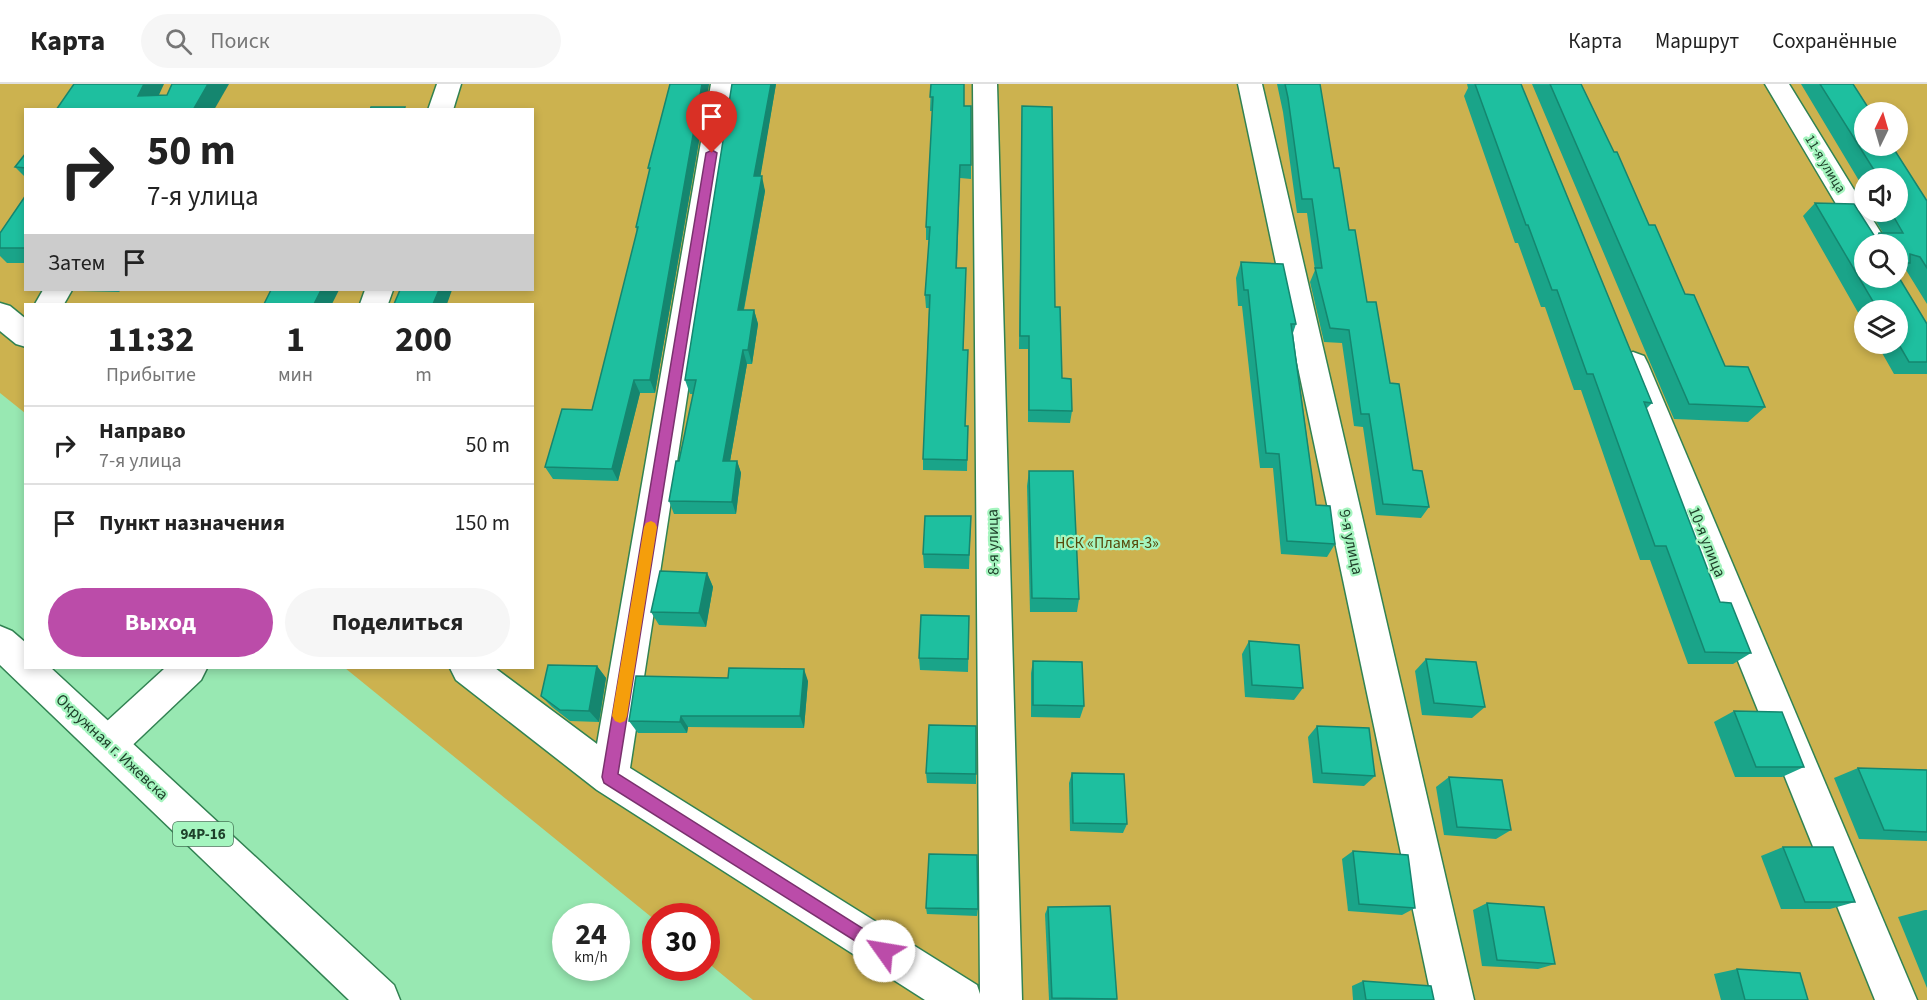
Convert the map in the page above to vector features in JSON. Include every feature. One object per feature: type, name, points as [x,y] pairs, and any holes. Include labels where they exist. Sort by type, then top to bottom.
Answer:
[{"type":"street","points":[[441,108],[449,84]]},
{"type":"street","points":[[610,777],[723,84]]},
{"type":"street","name":"8-я улица","points":[[985,84],[1002,1000]]},
{"type":"street","name":"9-я улица","points":[[1250,84],[1453,1000]]},
{"type":"street","name":"11-я улица","points":[[1777,84],[1868,234]]},
{"type":"street","points":[[0,314],[24,334]]},
{"type":"street","name":"10-я улица","points":[[1623,338],[1896,1000]]},
{"type":"street","name":"Окружная г. Ижевска","points":[[0,642],[24,665]]},
{"type":"street","name":"Окружная г. Ижевска","points":[[28,669],[379,1000]]},
{"type":"street","points":[[108,744],[188,669]]},
{"type":"street","points":[[469,669],[610,777],[962,1000]]},
{"type":"green space","name":"НСК «Пламя-3»","points":[[0,84],[1927,84],[1927,1000],[753,1000],[720,973],[720,903],[642,903],[642,909],[346,669],[534,669],[534,303],[24,303],[24,412],[0,393]]},
{"type":"building","points":[[74,84],[144,84],[138,96],[167,95],[172,84],[208,84],[194,108],[57,108]]},
{"type":"building","points":[[670,84],[702,84],[650,380],[634,380],[612,469],[545,467],[562,409],[592,410],[638,227],[636,227],[650,168],[648,168]]},
{"type":"building","points":[[732,84],[771,84],[754,176],[762,176],[738,310],[754,310],[748,350],[743,350],[723,461],[737,461],[732,502],[669,501],[676,461],[679,461],[696,380],[685,380]]},
{"type":"building","points":[[931,84],[964,84],[964,106],[971,106],[971,165],[960,165],[956,268],[966,268],[963,350],[968,350],[965,426],[968,426],[967,460],[923,459],[930,295],[925,295],[930,227],[926,227],[933,97],[930,97]]},
{"type":"building","points":[[1285,84],[1320,84],[1334,168],[1339,168],[1349,230],[1355,230],[1367,302],[1376,302],[1390,383],[1399,384],[1413,470],[1422,471],[1429,507],[1383,504],[1369,414],[1361,414],[1349,330],[1330,328],[1315,268],[1322,268],[1312,199],[1302,199]]},
{"type":"building","points":[[1475,84],[1521,84],[1652,403],[1644,402],[1720,602],[1731,603],[1751,653],[1705,652],[1666,546],[1655,546],[1593,374],[1587,374],[1557,290],[1552,290]]},
{"type":"building","points":[[1550,84],[1581,84],[1614,152],[1617,152],[1649,225],[1655,225],[1685,294],[1694,295],[1725,366],[1748,367],[1765,407],[1689,404]]},
{"type":"building","points":[[1820,84],[1853,84],[1865,102],[1854,102],[1854,138]]},
{"type":"building","points":[[1022,106],[1052,107],[1055,307],[1060,307],[1062,378],[1071,379],[1072,411],[1029,410],[1029,336],[1020,336]]},
{"type":"building","points":[[371,107],[405,107],[405,108]]},
{"type":"building","points":[[24,156],[24,168],[15,167]]},
{"type":"building","points":[[1865,156],[1898,156],[1906,168],[1873,168]]},
{"type":"building","points":[[1908,171],[1927,201],[1927,268],[1920,257],[1910,254],[1910,263],[1908,263],[1908,234],[1879,234],[1903,233],[1897,222],[1908,222]]},
{"type":"building","points":[[24,198],[24,248],[0,248],[0,233]]},
{"type":"building","points":[[1815,203],[1854,204],[1854,222],[1866,222],[1873,234],[1854,234],[1854,269]]},
{"type":"building","points":[[1241,262],[1283,264],[1296,324],[1291,324],[1316,505],[1330,506],[1335,544],[1287,541],[1279,454],[1266,453],[1248,290],[1244,290]]},
{"type":"building","points":[[1865,288],[1905,288],[1927,324],[1927,362],[1909,362],[1904,354],[1908,354],[1908,300],[1872,300]]},
{"type":"building","points":[[270,291],[320,291],[314,303],[264,303]]},
{"type":"building","points":[[400,291],[439,291],[433,303],[394,303]]},
{"type":"building","points":[[1029,471],[1073,471],[1079,599],[1032,598]]},
{"type":"building","points":[[925,516],[971,516],[969,555],[923,554]]},
{"type":"building","points":[[660,571],[707,573],[699,613],[651,612]]},
{"type":"building","points":[[921,615],[969,616],[968,659],[919,658]]},
{"type":"building","points":[[1249,641],[1299,645],[1303,688],[1252,685]]},
{"type":"building","points":[[1426,659],[1476,662],[1485,707],[1434,703]]},
{"type":"building","points":[[1033,661],[1082,662],[1084,706],[1033,705]]},
{"type":"building","points":[[548,665],[597,666],[589,711],[560,710],[541,696]]},
{"type":"building","points":[[729,668],[804,669],[800,716],[681,716],[680,722],[629,721],[636,676],[728,678]]},
{"type":"building","points":[[1734,711],[1782,712],[1804,767],[1756,767]]},
{"type":"building","points":[[929,725],[976,726],[976,774],[926,773]]},
{"type":"building","points":[[1317,726],[1369,728],[1375,776],[1322,773]]},
{"type":"building","points":[[1858,768],[1927,770],[1927,832],[1884,830]]},
{"type":"building","points":[[1072,773],[1124,774],[1127,824],[1073,823]]},
{"type":"building","points":[[1449,777],[1502,780],[1511,830],[1457,827]]},
{"type":"building","points":[[1783,847],[1833,847],[1855,902],[1805,902]]},
{"type":"building","points":[[1353,851],[1408,855],[1415,908],[1359,904]]},
{"type":"building","points":[[929,854],[977,855],[978,909],[926,908]]},
{"type":"building","points":[[1487,903],[1544,907],[1555,964],[1497,960]]},
{"type":"building","points":[[1110,906],[1117,999],[1052,998],[1048,907]]},
{"type":"building","points":[[1737,969],[1800,973],[1808,1000],[1745,1000]]},
{"type":"building","points":[[1363,981],[1431,986],[1434,1000],[1366,1000]]},
{"type":"slow traffic","points":[[620,716],[651,527]]},
{"type":"route","points":[[712,153],[610,777],[884,951]]}]
